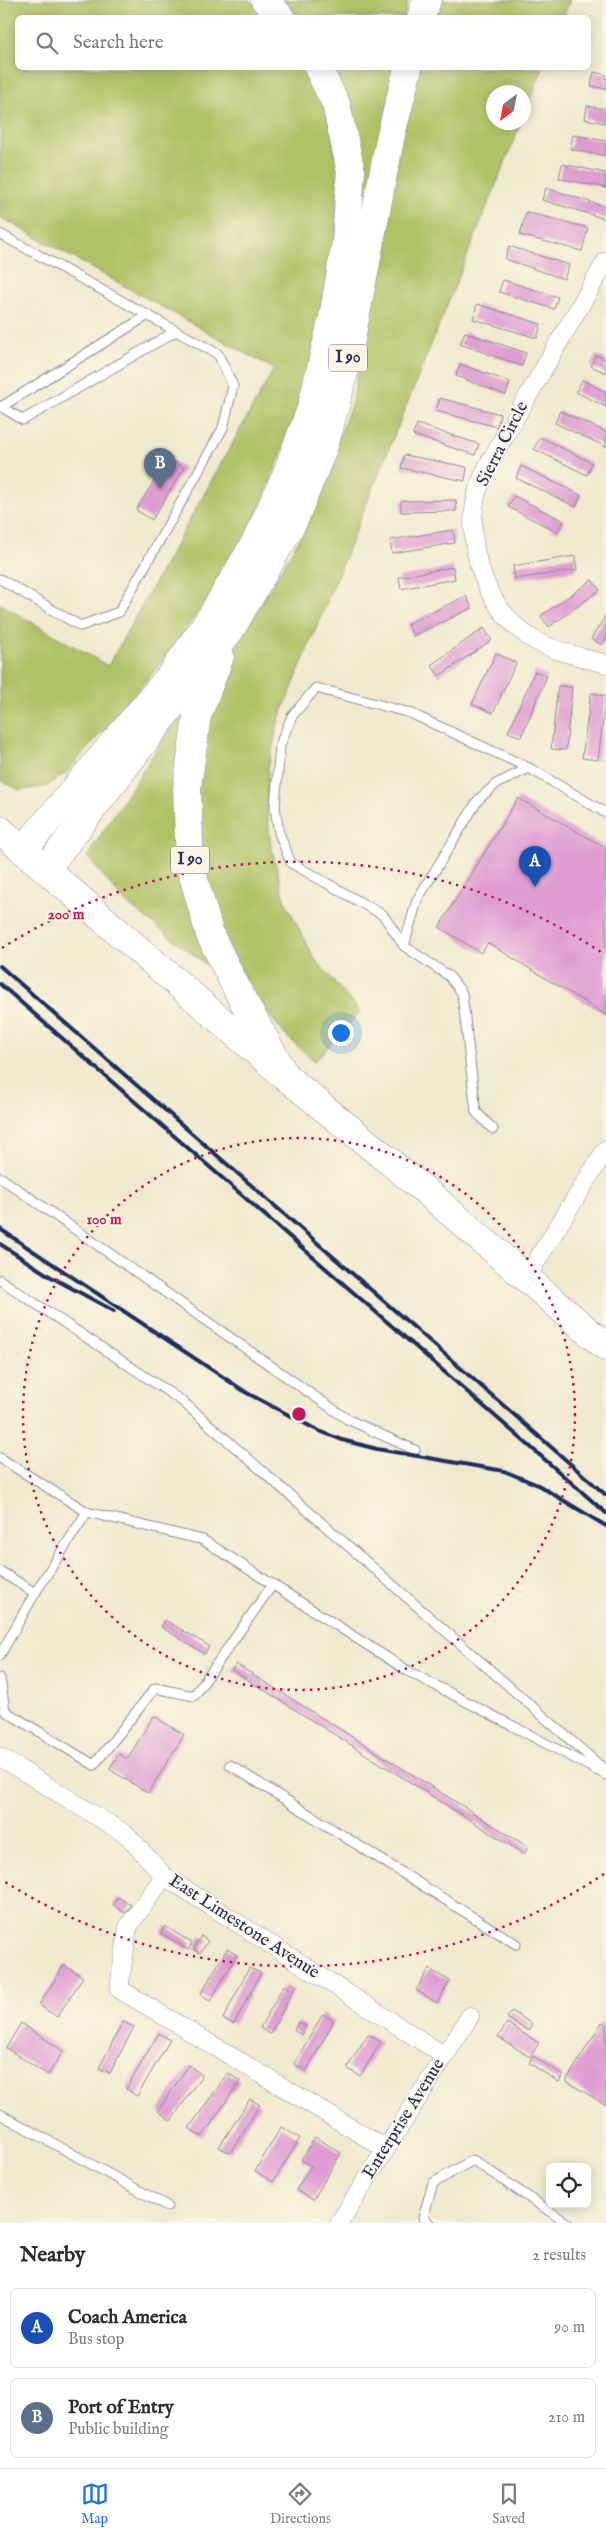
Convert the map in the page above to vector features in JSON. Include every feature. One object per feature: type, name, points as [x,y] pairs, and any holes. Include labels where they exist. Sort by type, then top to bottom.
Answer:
[{"type":"main road","points":[[265,0],[278,15]]},
{"type":"main road","points":[[421,15],[427,0]]},
{"type":"main road","points":[[23,850],[172,674],[213,614],[256,543],[285,478],[311,409],[333,317],[346,242],[350,171],[336,104],[319,70]]},
{"type":"main road","name":"I 90","points":[[46,869],[231,629],[294,520],[324,446],[346,365],[390,140],[408,70]]},
{"type":"main road","name":"I 90","points":[[231,629],[198,716],[187,788],[190,865],[210,935],[241,997],[286,1077]]},
{"type":"main road","points":[[0,830],[286,1077],[428,1193],[606,1347]]},
{"type":"street","name":"Sierra Circle","points":[[606,261],[488,465],[476,497],[474,541],[485,586],[506,616],[534,639],[563,652],[606,664]]},
{"type":"street","points":[[526,1278],[606,1149]]},
{"type":"street","name":"East Limestone Avenue","points":[[0,1757],[126,1834],[164,1876],[445,2056]]},
{"type":"street","points":[[164,1876],[128,1927],[118,1989],[386,2149]]},
{"type":"street","name":"Enterprise Avenue","points":[[339,2223],[470,2016]]},
{"type":"lane","points":[[0,234],[218,354],[233,386],[223,428],[118,612],[80,626],[0,579]]},
{"type":"lane","points":[[148,315],[1,406],[24,420],[176,330]]},
{"type":"lane","points":[[493,1129],[476,1112],[462,993],[449,976],[404,946],[383,915],[291,863],[279,833],[275,807],[280,745],[292,716],[316,688],[410,713],[529,768],[606,813]]},
{"type":"lane","points":[[404,946],[417,900],[478,800],[496,784],[529,768]]},
{"type":"lane","points":[[0,1177],[347,1418],[414,1450]]},
{"type":"lane","points":[[0,1280],[182,1401],[606,1771]]},
{"type":"lane","points":[[0,1458],[87,1512],[203,1540],[408,1671],[606,1775]]},
{"type":"lane","points":[[0,1655],[35,1593],[87,1512]]},
{"type":"lane","points":[[0,1571],[35,1593]]},
{"type":"lane","points":[[0,1678],[5,1711],[94,1764],[155,1688],[194,1696],[273,1584]]},
{"type":"lane","points":[[230,1765],[516,1944]]},
{"type":"lane","points":[[0,2114],[167,2206]]},
{"type":"lane","points":[[429,2223],[423,2218],[433,2183],[472,2160],[567,2223]]},
{"type":"green space","points":[[0,0],[249,0],[267,15],[15,15],[15,70],[306,70],[317,89],[332,129],[338,181],[336,233],[307,379],[284,447],[254,521],[206,601],[154,672],[66,773],[45,787],[20,790],[0,780],[0,604],[108,666],[274,369],[0,217]]},
{"type":"green space","points":[[283,0],[408,0],[405,15],[296,15]]},
{"type":"green space","points":[[434,0],[570,0],[564,15],[430,15]]},
{"type":"green space","points":[[331,70],[395,70],[367,216],[358,215]]},
{"type":"green space","points":[[415,70],[542,70],[531,98],[531,85],[486,85],[486,130],[518,130],[278,722],[268,769],[267,808],[271,846],[285,901],[314,958],[360,1012],[315,1061],[285,1035],[251,991],[222,932],[202,864],[196,788],[206,716],[227,662],[305,529],[353,400]]},
{"type":"green space","points":[[195,691],[180,748],[211,960],[207,965],[125,902],[87,856]]},
{"type":"building","points":[[594,72],[606,75],[606,89],[591,86]]},
{"type":"building","points":[[587,106],[606,109],[606,123],[585,119]]},
{"type":"building","points":[[573,135],[606,141],[606,156],[570,149]]},
{"type":"building","points":[[562,164],[606,173],[606,188],[559,178]]},
{"type":"building","points":[[546,188],[606,207],[606,219],[542,200]]},
{"type":"building","points":[[526,212],[588,228],[582,251],[520,235]]},
{"type":"building","points":[[509,246],[569,265],[564,279],[505,259]]},
{"type":"building","points":[[503,280],[558,297],[554,309],[499,292]]},
{"type":"building","points":[[477,304],[541,324],[537,338],[473,319]]},
{"type":"building","points":[[465,332],[526,353],[522,366],[460,344]]},
{"type":"building","points":[[596,355],[606,359],[606,373],[591,366]]},
{"type":"building","points":[[460,364],[510,382],[506,395],[456,376]]},
{"type":"building","points":[[582,380],[606,392],[606,407],[576,392]]},
{"type":"building","points":[[440,398],[500,414],[497,427],[436,411]]},
{"type":"building","points":[[560,411],[606,432],[606,447],[555,423]]},
{"type":"building","points":[[417,424],[479,444],[475,455],[413,435]]},
{"type":"building","points":[[540,437],[592,463],[587,475],[534,449]]},
{"type":"building","points":[[404,455],[467,467],[465,481],[401,468]]},
{"type":"building","points":[[168,458],[184,468],[152,520],[136,510]]},
{"type":"building","points":[[521,466],[581,495],[576,507],[516,478]]},
{"type":"building","points":[[514,496],[564,521],[558,532],[508,507]]},
{"type":"building","points":[[456,500],[456,511],[401,512],[401,501]]},
{"type":"building","points":[[453,530],[455,543],[392,553],[390,540]]},
{"type":"building","points":[[575,556],[577,570],[515,579],[513,566]]},
{"type":"building","points":[[453,567],[455,579],[401,589],[399,577]]},
{"type":"building","points":[[592,580],[600,590],[549,627],[541,616]]},
{"type":"building","points":[[466,596],[472,608],[413,636],[407,624]]},
{"type":"building","points":[[606,615],[606,638],[602,645],[591,639]]},
{"type":"building","points":[[484,628],[492,640],[439,676],[431,665]]},
{"type":"building","points":[[496,653],[516,663],[493,713],[472,704]]},
{"type":"building","points":[[535,671],[547,676],[521,737],[508,732]]},
{"type":"building","points":[[558,686],[572,687],[566,750],[551,749]]},
{"type":"building","points":[[591,693],[606,696],[598,760],[582,758]]},
{"type":"building","points":[[518,798],[606,848],[606,1015],[488,943],[481,953],[439,927]]},
{"type":"building","points":[[165,1620],[209,1646],[205,1654],[161,1627]]},
{"type":"building","points":[[236,1664],[528,1847],[524,1854],[232,1670]]},
{"type":"building","points":[[154,1716],[184,1735],[148,1793],[109,1769],[119,1754],[127,1759]]},
{"type":"building","points":[[118,1897],[131,1905],[125,1913],[113,1905]]},
{"type":"building","points":[[165,1926],[192,1943],[188,1950],[161,1933]]},
{"type":"building","points":[[201,1936],[208,1941],[200,1953],[194,1949]]},
{"type":"building","points":[[227,1949],[237,1955],[210,2001],[200,1995]]},
{"type":"building","points":[[64,1965],[83,1977],[57,2017],[39,2005]]},
{"type":"building","points":[[249,1968],[261,1973],[234,2024],[223,2019]]},
{"type":"building","points":[[429,1969],[450,1981],[437,2003],[416,1990]]},
{"type":"building","points":[[284,1985],[294,1990],[270,2034],[260,2028]]},
{"type":"building","points":[[512,2011],[532,2024],[528,2031],[507,2018]]},
{"type":"building","points":[[323,2014],[334,2021],[306,2071],[294,2064]]},
{"type":"building","points":[[123,2022],[134,2027],[110,2073],[99,2068]]},
{"type":"building","points":[[298,2022],[306,2026],[301,2035],[294,2030]]},
{"type":"building","points":[[602,2022],[606,2025],[606,2105],[566,2081]]},
{"type":"building","points":[[21,2023],[63,2051],[48,2075],[6,2048]]},
{"type":"building","points":[[507,2023],[539,2043],[530,2057],[498,2037]]},
{"type":"building","points":[[159,2033],[170,2040],[137,2096],[126,2089]]},
{"type":"building","points":[[368,2034],[381,2042],[360,2076],[347,2068]]},
{"type":"building","points":[[533,2056],[563,2075],[559,2082],[529,2063]]},
{"type":"building","points":[[189,2065],[202,2075],[171,2121],[158,2111]]},
{"type":"building","points":[[228,2073],[240,2081],[202,2137],[189,2128]]},
{"type":"building","points":[[250,2099],[260,2105],[230,2153],[219,2147]]},
{"type":"building","points":[[281,2127],[300,2138],[273,2182],[255,2171]]},
{"type":"building","points":[[315,2137],[341,2153],[313,2200],[296,2190],[311,2166],[301,2160]]},
{"type":"railway","points":[[0,966],[606,1495]]},
{"type":"railway","points":[[0,984],[606,1513]]},
{"type":"railway","points":[[0,1229],[247,1393],[317,1430],[342,1440],[377,1449],[504,1471],[538,1485],[606,1526]]},
{"type":"railway","points":[[0,1244],[51,1277],[114,1311]]},
{"type":"place","name":"Port of Entry","points":[[160,489]]},
{"type":"place","name":"Coach America","points":[[535,887]]}]
